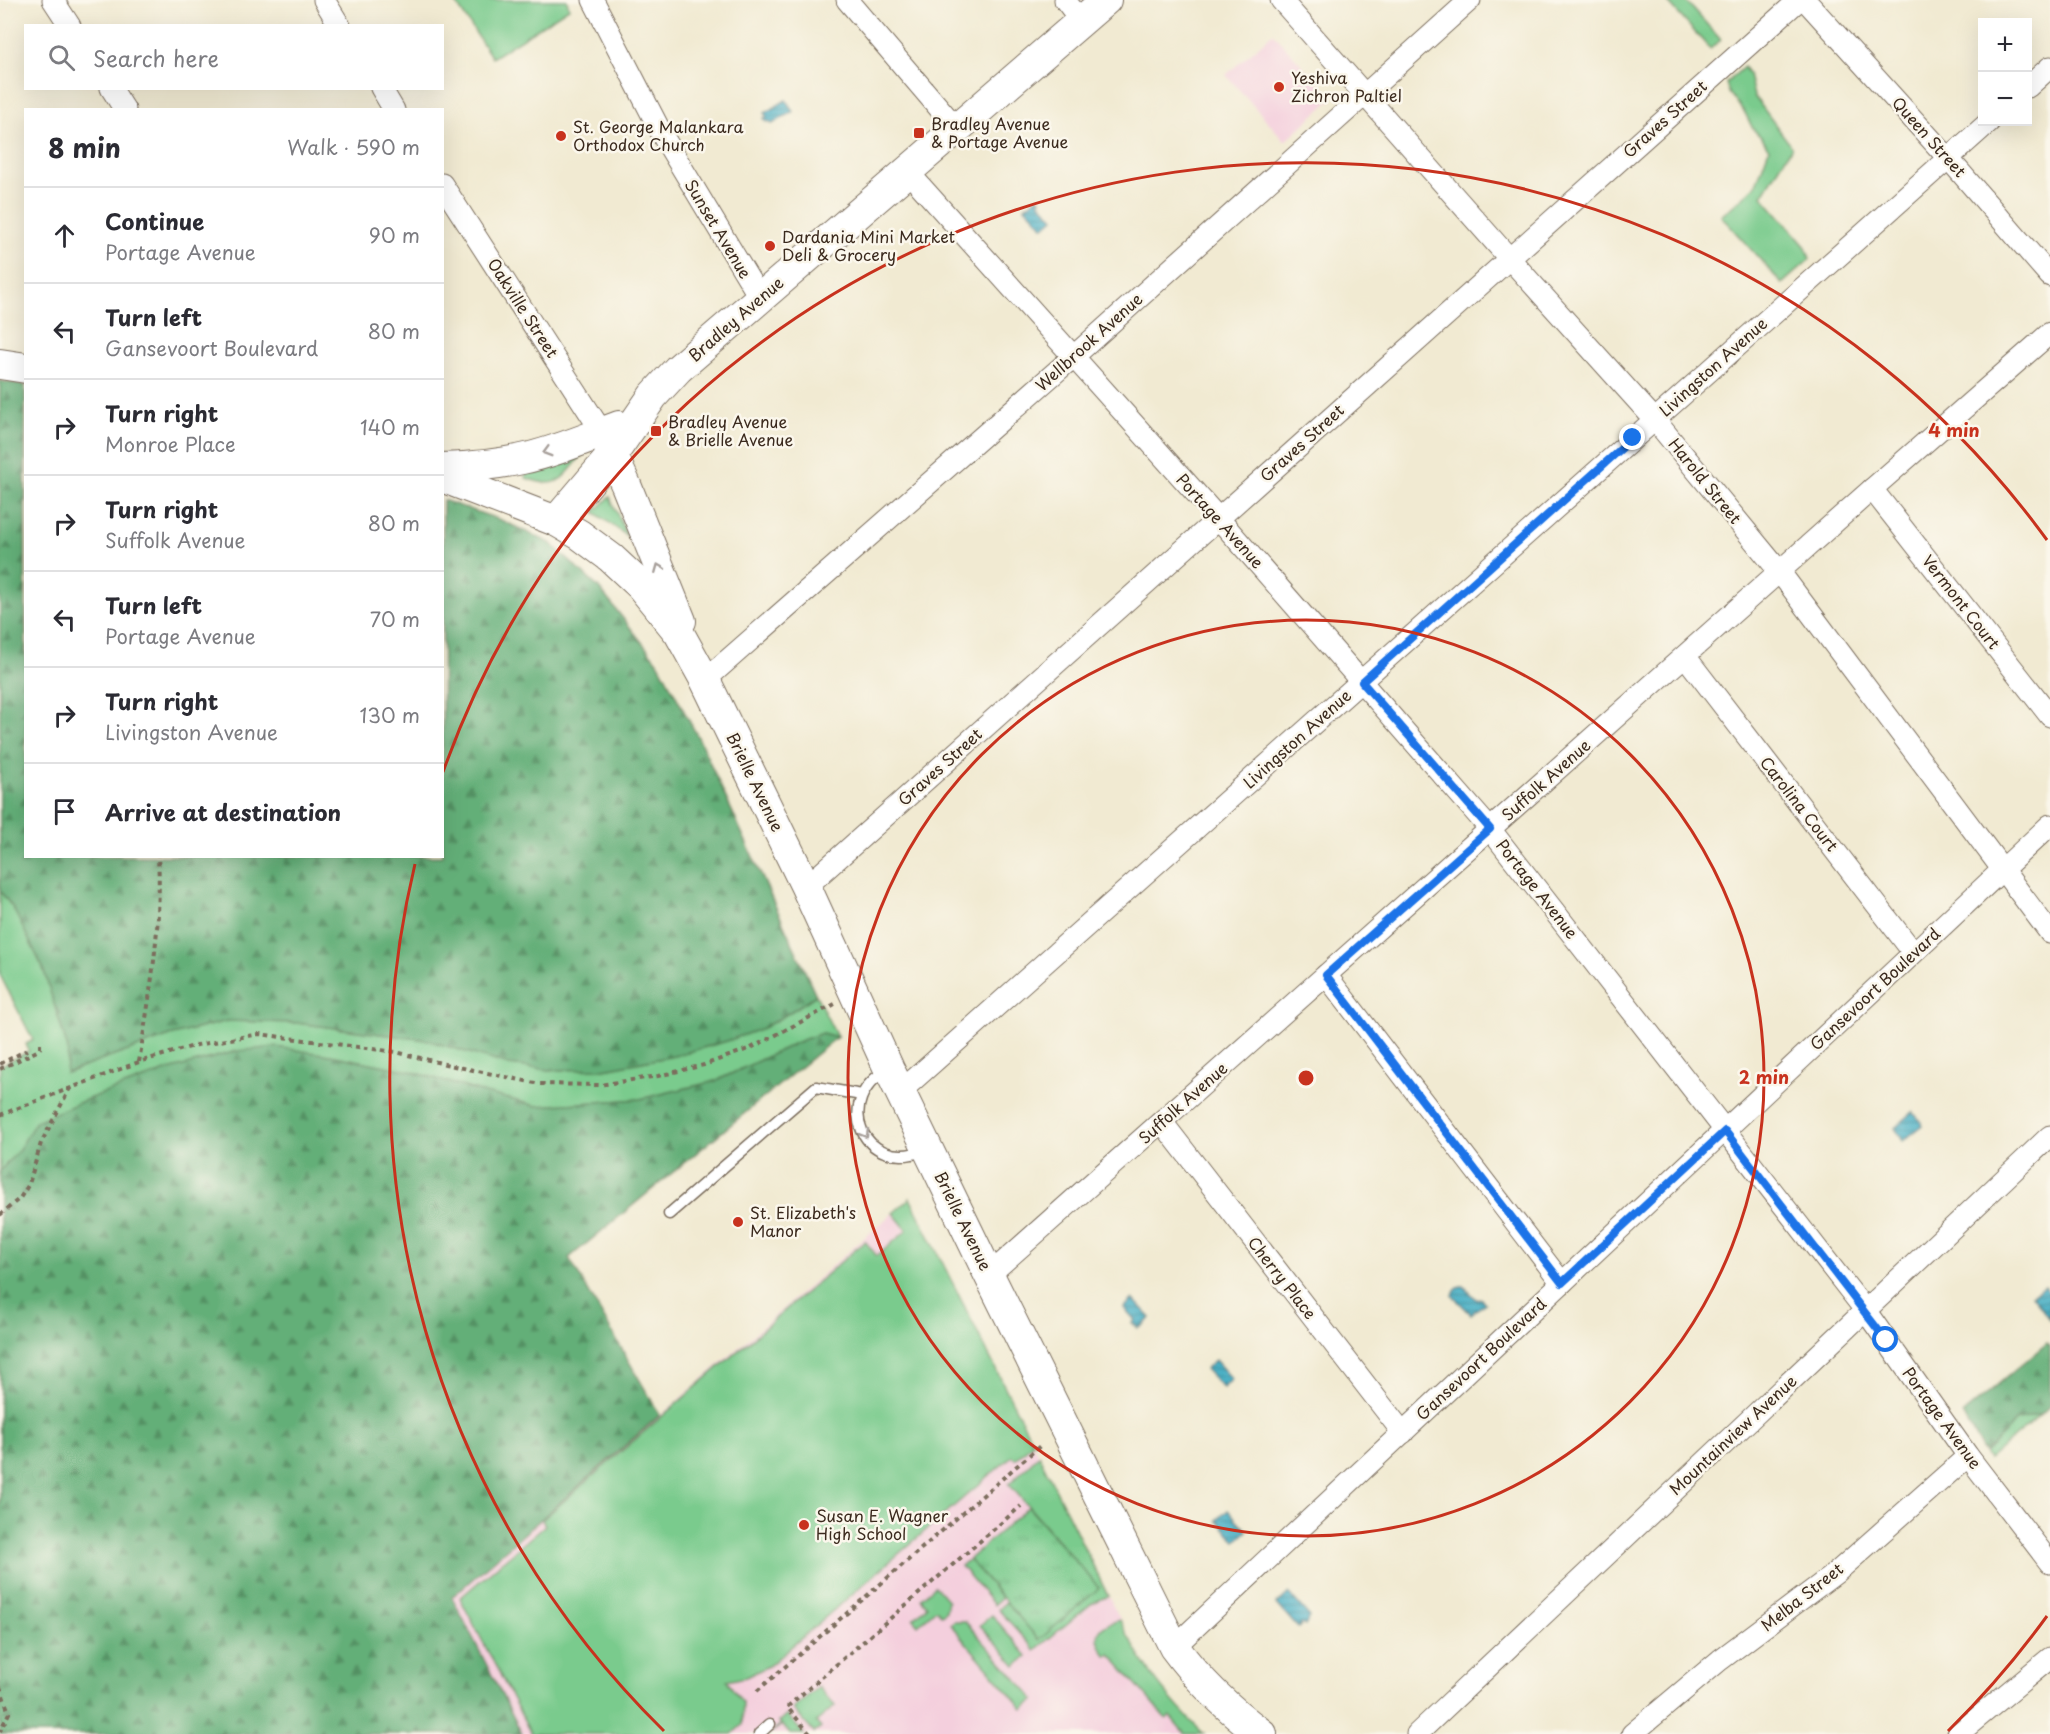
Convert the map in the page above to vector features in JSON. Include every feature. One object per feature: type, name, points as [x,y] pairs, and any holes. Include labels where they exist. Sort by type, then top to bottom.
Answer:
[{"type":"street","points":[[53,0],[69,24]]},
{"type":"street","points":[[324,0],[339,24]]},
{"type":"street","name":"Sunset Avenue","points":[[593,0],[664,138],[760,298]]},
{"type":"street","points":[[847,0],[957,129]]},
{"type":"street","name":"Bradley Avenue","points":[[607,443],[636,420],[652,396],[678,369],[957,129],[1073,10],[1106,0]]},
{"type":"street","name":"Harold Street","points":[[1281,0],[1654,419],[1779,571],[2050,933]]},
{"type":"street","name":"Wellbrook Avenue","points":[[705,680],[1073,357],[1470,0]]},
{"type":"street","name":"Graves Street","points":[[806,887],[1799,0]]},
{"type":"street","name":"Queen Street","points":[[1805,0],[1948,158],[2050,276]]},
{"type":"street","points":[[2032,83],[2050,67]]},
{"type":"street","points":[[112,90],[124,108]]},
{"type":"street","points":[[382,90],[393,108]]},
{"type":"street","name":"Livingston Avenue","points":[[894,1080],[1362,682],[1984,126]]},
{"type":"street","name":"Portage Avenue","points":[[909,172],[1219,519],[1490,829],[1865,1310],[1968,1456],[2050,1563]]},
{"type":"street","name":"Oakville Street","points":[[444,187],[607,443]]},
{"type":"street","name":"Suffolk Avenue","points":[[989,1275],[1779,571],[2050,333]]},
{"type":"street","points":[[0,364],[24,368]]},
{"type":"street","points":[[444,468],[476,467],[522,459],[564,447],[607,443]]},
{"type":"street","points":[[556,521],[607,443]]},
{"type":"street","name":"Brielle Avenue","points":[[607,443],[705,680]]},
{"type":"street","name":"Brielle Avenue","points":[[444,478],[556,521],[580,535],[611,558],[640,585],[679,633],[705,680],[806,887],[894,1080],[989,1275],[1174,1647],[1210,1690],[1236,1715],[1262,1734]]},
{"type":"street","name":"Vermont Court","points":[[1872,489],[2050,716]]},
{"type":"street","name":"Carolina Court","points":[[1685,656],[1913,952]]},
{"type":"street","name":"Gansevoort Boulevard","points":[[1174,1647],[2050,825]]},
{"type":"street","points":[[1326,975],[1562,1283]]},
{"type":"street","name":"Cherry Place","points":[[1162,1122],[1403,1433]]},
{"type":"street","name":"Mountainview Avenue","points":[[1417,1734],[2050,1136]]},
{"type":"street","name":"Melba Street","points":[[1632,1734],[1720,1660],[1837,1572],[1968,1456]]},
{"type":"street","points":[[1958,1734],[2050,1658]]},
{"type":"lane","points":[[894,1080],[871,1081],[859,1102],[860,1127],[866,1138],[886,1153],[910,1156],[928,1149]]},
{"type":"lane","points":[[669,1214],[816,1087],[862,1095]]},
{"type":"lane","points":[[759,1734],[770,1724]]},
{"type":"path","points":[[139,1062],[150,993],[160,894],[158,858]]},
{"type":"path","points":[[0,1116],[139,1062],[197,1045],[259,1034],[396,1052],[540,1084],[599,1086],[704,1065],[751,1048],[855,995]]},
{"type":"path","points":[[0,1069],[37,1051],[40,1048],[40,1041]]},
{"type":"path","points":[[0,1064],[27,1050]]},
{"type":"path","points":[[0,1215],[20,1198],[29,1184],[41,1143],[71,1088]]},
{"type":"path","points":[[757,1691],[1041,1445]]},
{"type":"path","points":[[810,1734],[787,1707],[1021,1506]]},
{"type":"path","points":[[0,1687],[9,1713],[0,1731]]},
{"type":"shaded area","name":"Yeshiva Zichron Paltiel","points":[[1273,33],[1332,99],[1285,141],[1226,75]]},
{"type":"shaded area","name":"Susan E. Wagner High School","points":[[910,1198],[1147,1670],[1180,1711],[1204,1734],[522,1734],[452,1597]]},
{"type":"green space","points":[[454,0],[567,0],[569,8],[492,58]]},
{"type":"green space","points":[[1666,0],[1685,0],[1721,40],[1710,49]]},
{"type":"green space","points":[[1744,67],[1749,75],[1754,96],[1792,147],[1762,196],[1806,247],[1810,259],[1782,284],[1721,216],[1757,182],[1769,149],[1729,93],[1726,83]]},
{"type":"green space","points":[[0,381],[24,385],[24,858],[444,858],[444,500],[501,520],[550,543],[599,588],[659,664],[699,739],[816,995],[763,1028],[727,1041],[674,1056],[604,1069],[550,1070],[509,1065],[427,1040],[297,1023],[227,1021],[173,1035],[66,1073],[68,1049],[43,968],[13,908],[0,891]]},
{"type":"green space","points":[[582,455],[564,476],[553,483],[526,478],[525,473],[553,467]]},
{"type":"green space","points":[[610,497],[627,536],[594,512]]},
{"type":"green space","points":[[0,891],[13,908],[43,968],[68,1049],[67,1073],[173,1035],[227,1021],[297,1023],[427,1040],[509,1065],[550,1070],[604,1069],[674,1056],[727,1041],[763,1028],[816,995],[837,1037],[822,1033],[716,1081],[640,1099],[537,1106],[410,1071],[330,1055],[237,1051],[169,1070],[88,1099],[37,1121],[18,1151],[0,1171],[0,1066],[29,1051],[26,1044],[33,1040],[0,975]]},
{"type":"green space","points":[[822,1033],[837,1037],[569,1258],[660,1415],[452,1597],[522,1734],[0,1734],[0,1171],[18,1151],[36,1121],[88,1099],[169,1070],[237,1051],[276,1047],[330,1055],[410,1071],[537,1106],[640,1099],[716,1081]]},
{"type":"green space","name":"Susan E. Wagner High School","points":[[910,1198],[1033,1443],[1015,1459],[1012,1456],[770,1665],[746,1677],[727,1681],[743,1703],[742,1725],[732,1734],[531,1734],[460,1598],[545,1525],[542,1520],[865,1241],[877,1256],[907,1230],[893,1213]]},
{"type":"green space","points":[[2047,1343],[2050,1347],[2050,1406],[2041,1414],[2015,1421],[1984,1453],[1963,1414]]},
{"type":"green space","points":[[2041,1414],[1988,1460],[1984,1453],[2015,1421]]},
{"type":"green space","points":[[1039,1455],[1108,1596],[1091,1604],[1035,1650],[998,1609],[1006,1602],[1039,1640],[1099,1588],[1009,1484]]},
{"type":"green space","points":[[1028,1507],[1099,1588],[1039,1640],[969,1559]]},
{"type":"green space","points":[[969,1559],[1002,1598],[994,1605],[961,1566]]},
{"type":"green space","points":[[935,1586],[948,1601],[946,1611],[942,1615],[936,1609],[918,1625],[913,1619],[927,1606],[921,1598]]},
{"type":"green space","points":[[992,1615],[1027,1656],[1016,1666],[980,1625]]},
{"type":"green space","points":[[1120,1620],[1157,1681],[1178,1708],[1204,1734],[1185,1734],[1170,1716],[1166,1719],[1110,1654],[1107,1656],[1099,1643],[1099,1633],[1106,1625]]},
{"type":"green space","points":[[954,1621],[965,1621],[1035,1700],[1023,1709],[950,1624]]},
{"type":"green space","points":[[818,1687],[835,1706],[816,1722],[821,1728],[814,1733],[793,1709]]},
{"type":"green space","points":[[787,1715],[804,1734],[790,1734],[782,1725],[769,1734],[781,1724],[779,1722]]},
{"type":"water","points":[[786,100],[793,112],[772,124],[769,121],[766,122],[765,113]]},
{"type":"water","points":[[1038,197],[1041,200],[1039,202],[1054,218],[1044,227],[1025,207]]},
{"type":"water","points":[[1913,1112],[1923,1125],[1903,1141],[1895,1128]]},
{"type":"water","points":[[1460,1286],[1464,1286],[1477,1300],[1480,1298],[1485,1303],[1471,1314],[1453,1296]]},
{"type":"water","points":[[2044,1286],[2050,1294],[2049,1319],[2032,1295]]},
{"type":"water","points":[[1133,1299],[1151,1318],[1138,1328],[1132,1323],[1135,1320],[1124,1308]]},
{"type":"water","points":[[1215,1360],[1232,1379],[1223,1388],[1205,1369]]},
{"type":"water","points":[[1228,1510],[1247,1531],[1236,1541],[1217,1520]]},
{"type":"water","points":[[1289,1593],[1310,1617],[1305,1626],[1302,1624],[1298,1628],[1277,1604]]},
{"type":"place","name":"Yeshiva Zichron Paltiel","points":[[1279,87]]},
{"type":"place","name":"Bradley Avenue & Portage Avenue","points":[[919,133]]},
{"type":"place","name":"St. George Malankara Orthodox Church","points":[[561,136]]},
{"type":"place","name":"Dardania Mini Market Deli & Grocery","points":[[770,246]]},
{"type":"place","name":"Bradley Avenue & Brielle Avenue","points":[[656,431]]},
{"type":"place","name":"St. Elizabeth's Manor","points":[[738,1222]]},
{"type":"place","name":"Susan E. Wagner High School","points":[[804,1525]]},
{"type":"route","points":[[1633,438],[1362,682],[1490,829],[1326,975],[1562,1283],[1725,1131],[1886,1340]]}]
